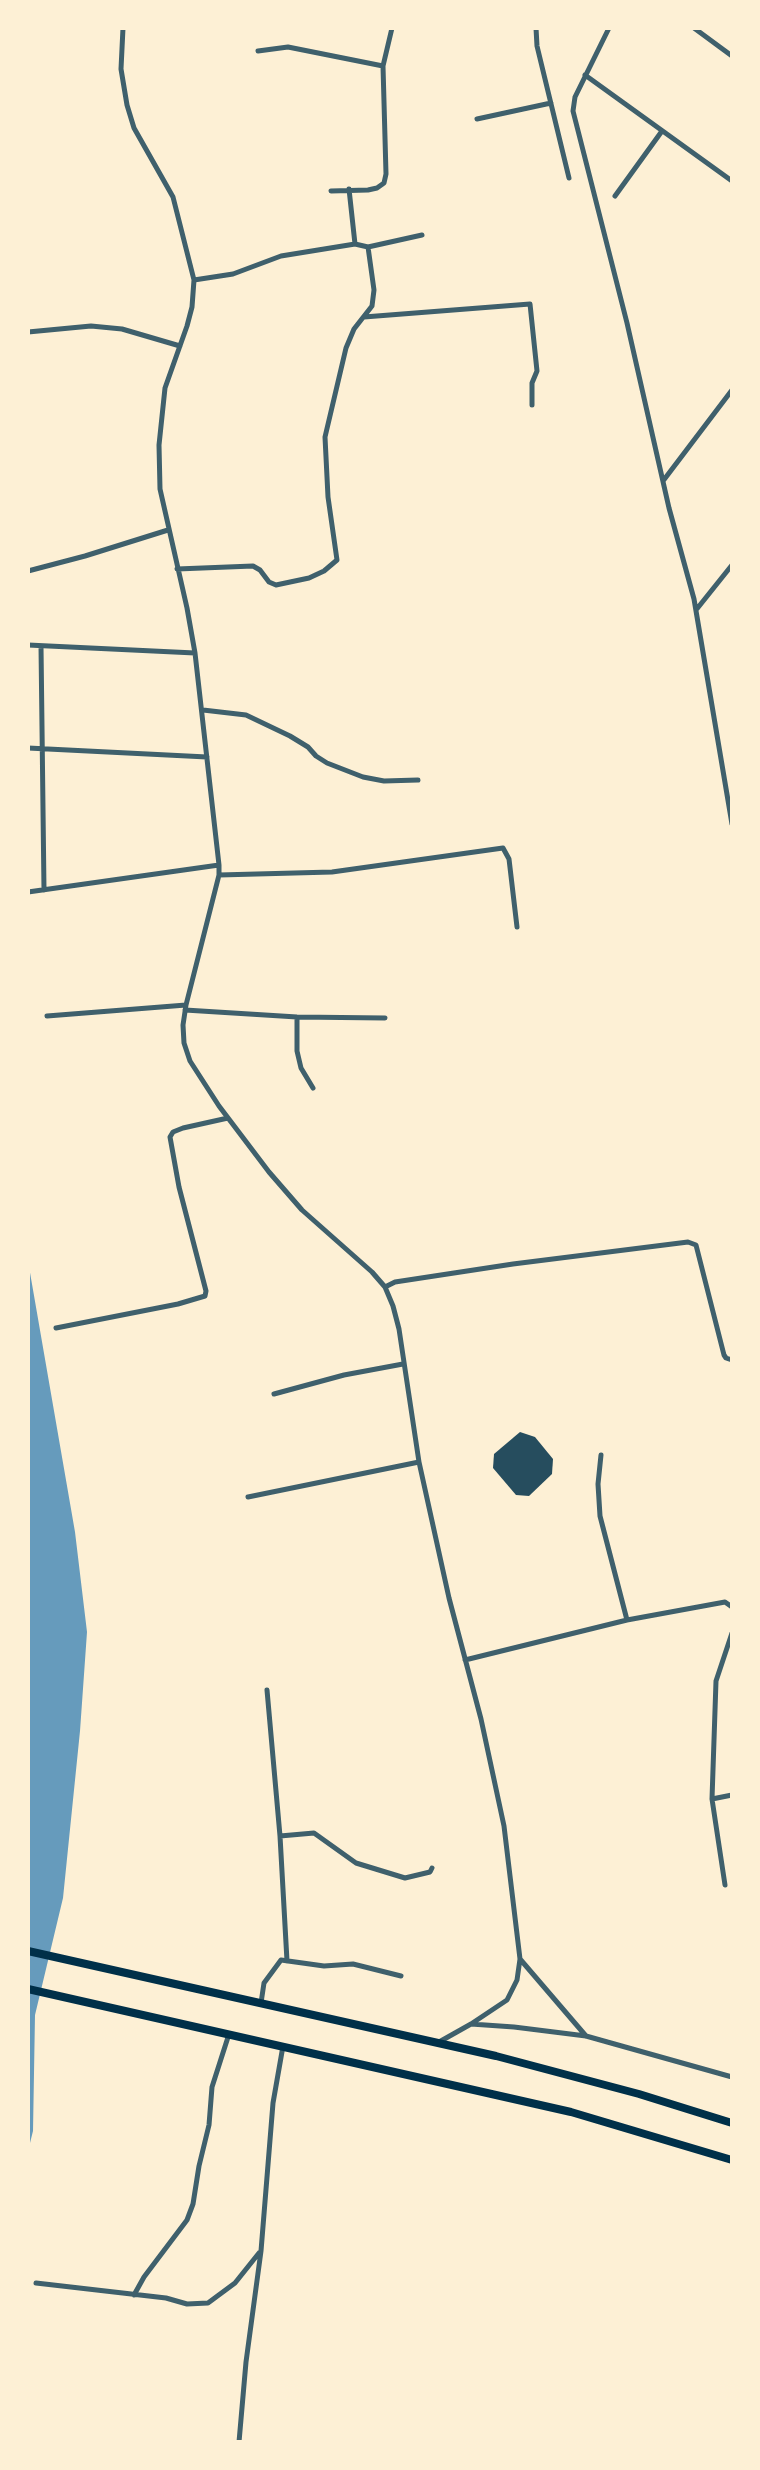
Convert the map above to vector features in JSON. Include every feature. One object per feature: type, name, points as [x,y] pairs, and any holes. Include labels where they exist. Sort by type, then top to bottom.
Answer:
[{"type":"main road","points":[[28,1951],[438,2043],[639,2094],[732,2123]]},
{"type":"main road","points":[[28,1989],[571,2112],[732,2160]]},
{"type":"street","points":[[123,28],[121,69],[127,105],[134,128],[173,197],[194,280],[192,307],[165,388],[159,446],[160,489],[195,653],[219,865],[219,876],[186,1007],[184,1043],[190,1061],[269,1172],[302,1210],[342,1244],[385,1287],[393,1306],[399,1329],[419,1462],[504,1826],[520,1959],[517,1980],[507,2000],[438,2043]]},
{"type":"street","points":[[331,191],[368,190],[384,183],[383,66],[392,28]]},
{"type":"street","points":[[536,28],[537,46],[569,178]]},
{"type":"street","points":[[610,28],[584,75],[575,97],[573,111],[696,610],[732,824]]},
{"type":"street","points":[[694,28],[732,56]]},
{"type":"street","points":[[258,51],[288,47],[383,66]]},
{"type":"street","points":[[584,75],[732,181]]},
{"type":"street","points":[[477,118],[551,103]]},
{"type":"street","points":[[614,196],[662,131]]},
{"type":"street","points":[[349,189],[355,244]]},
{"type":"street","points":[[194,280],[233,274],[281,256],[355,244],[368,247],[422,235]]},
{"type":"street","points":[[177,569],[253,566],[260,570],[269,582],[276,585],[309,578],[334,565],[337,560],[328,497],[325,437],[346,348],[354,330],[372,306],[374,290],[368,247]]},
{"type":"street","points":[[364,317],[530,304],[537,371],[532,383],[532,405]]},
{"type":"street","points":[[28,332],[91,326],[122,329],[180,346]]},
{"type":"street","points":[[663,481],[732,390]]},
{"type":"street","points":[[28,571],[168,530]]},
{"type":"street","points":[[696,610],[732,565]]},
{"type":"street","points":[[28,645],[195,653]]},
{"type":"street","points":[[41,646],[44,890]]},
{"type":"street","points":[[203,710],[246,715],[290,736],[327,763],[363,777],[384,781],[418,780]]},
{"type":"street","points":[[28,748],[208,757]]},
{"type":"street","points":[[219,876],[332,872],[503,848],[509,859],[517,927]]},
{"type":"street","points":[[28,892],[219,865]]},
{"type":"street","points":[[47,1016],[186,1007],[297,1017],[385,1018]]},
{"type":"street","points":[[297,1017],[297,1051],[301,1068],[313,1087]]},
{"type":"street","points":[[56,1328],[178,1304],[205,1296],[170,1137],[173,1132],[183,1128],[228,1118]]},
{"type":"street","points":[[385,1287],[395,1282],[513,1264],[688,1242],[696,1245],[724,1355],[732,1360]]},
{"type":"street","points":[[274,1394],[344,1375],[403,1364]]},
{"type":"street","points":[[601,1455],[598,1484],[600,1516],[627,1620]]},
{"type":"street","points":[[248,1497],[419,1462]]},
{"type":"street","points":[[465,1660],[627,1620],[725,1602],[732,1607]]},
{"type":"street","points":[[725,1885],[712,1799],[716,1681],[732,1633]]},
{"type":"street","points":[[267,1690],[280,1836],[287,1961]]},
{"type":"street","points":[[712,1799],[732,1795]]},
{"type":"street","points":[[280,1836],[314,1833],[356,1863],[405,1878],[430,1872],[432,1868]]},
{"type":"street","points":[[520,1959],[586,2036]]},
{"type":"street","points":[[261,2003],[264,1983],[281,1960],[324,1966],[353,1964],[401,1976]]},
{"type":"street","points":[[471,2024],[586,2036],[732,2077]]},
{"type":"street","points":[[134,2295],[144,2277],[187,2220],[209,2125],[212,2087],[229,2034]]},
{"type":"street","points":[[239,2442],[246,2362],[261,2251],[273,2103],[283,2046]]},
{"type":"street","points":[[36,2283],[187,2304],[208,2303],[235,2283],[261,2251]]},
{"type":"water","points":[[28,1261],[75,1532],[87,1632],[63,1898],[35,2015],[33,2131],[28,2151]]},
{"type":"building","points":[[520,1432],[535,1437],[553,1459],[552,1474],[529,1496],[516,1495],[493,1468],[494,1454]]}]
